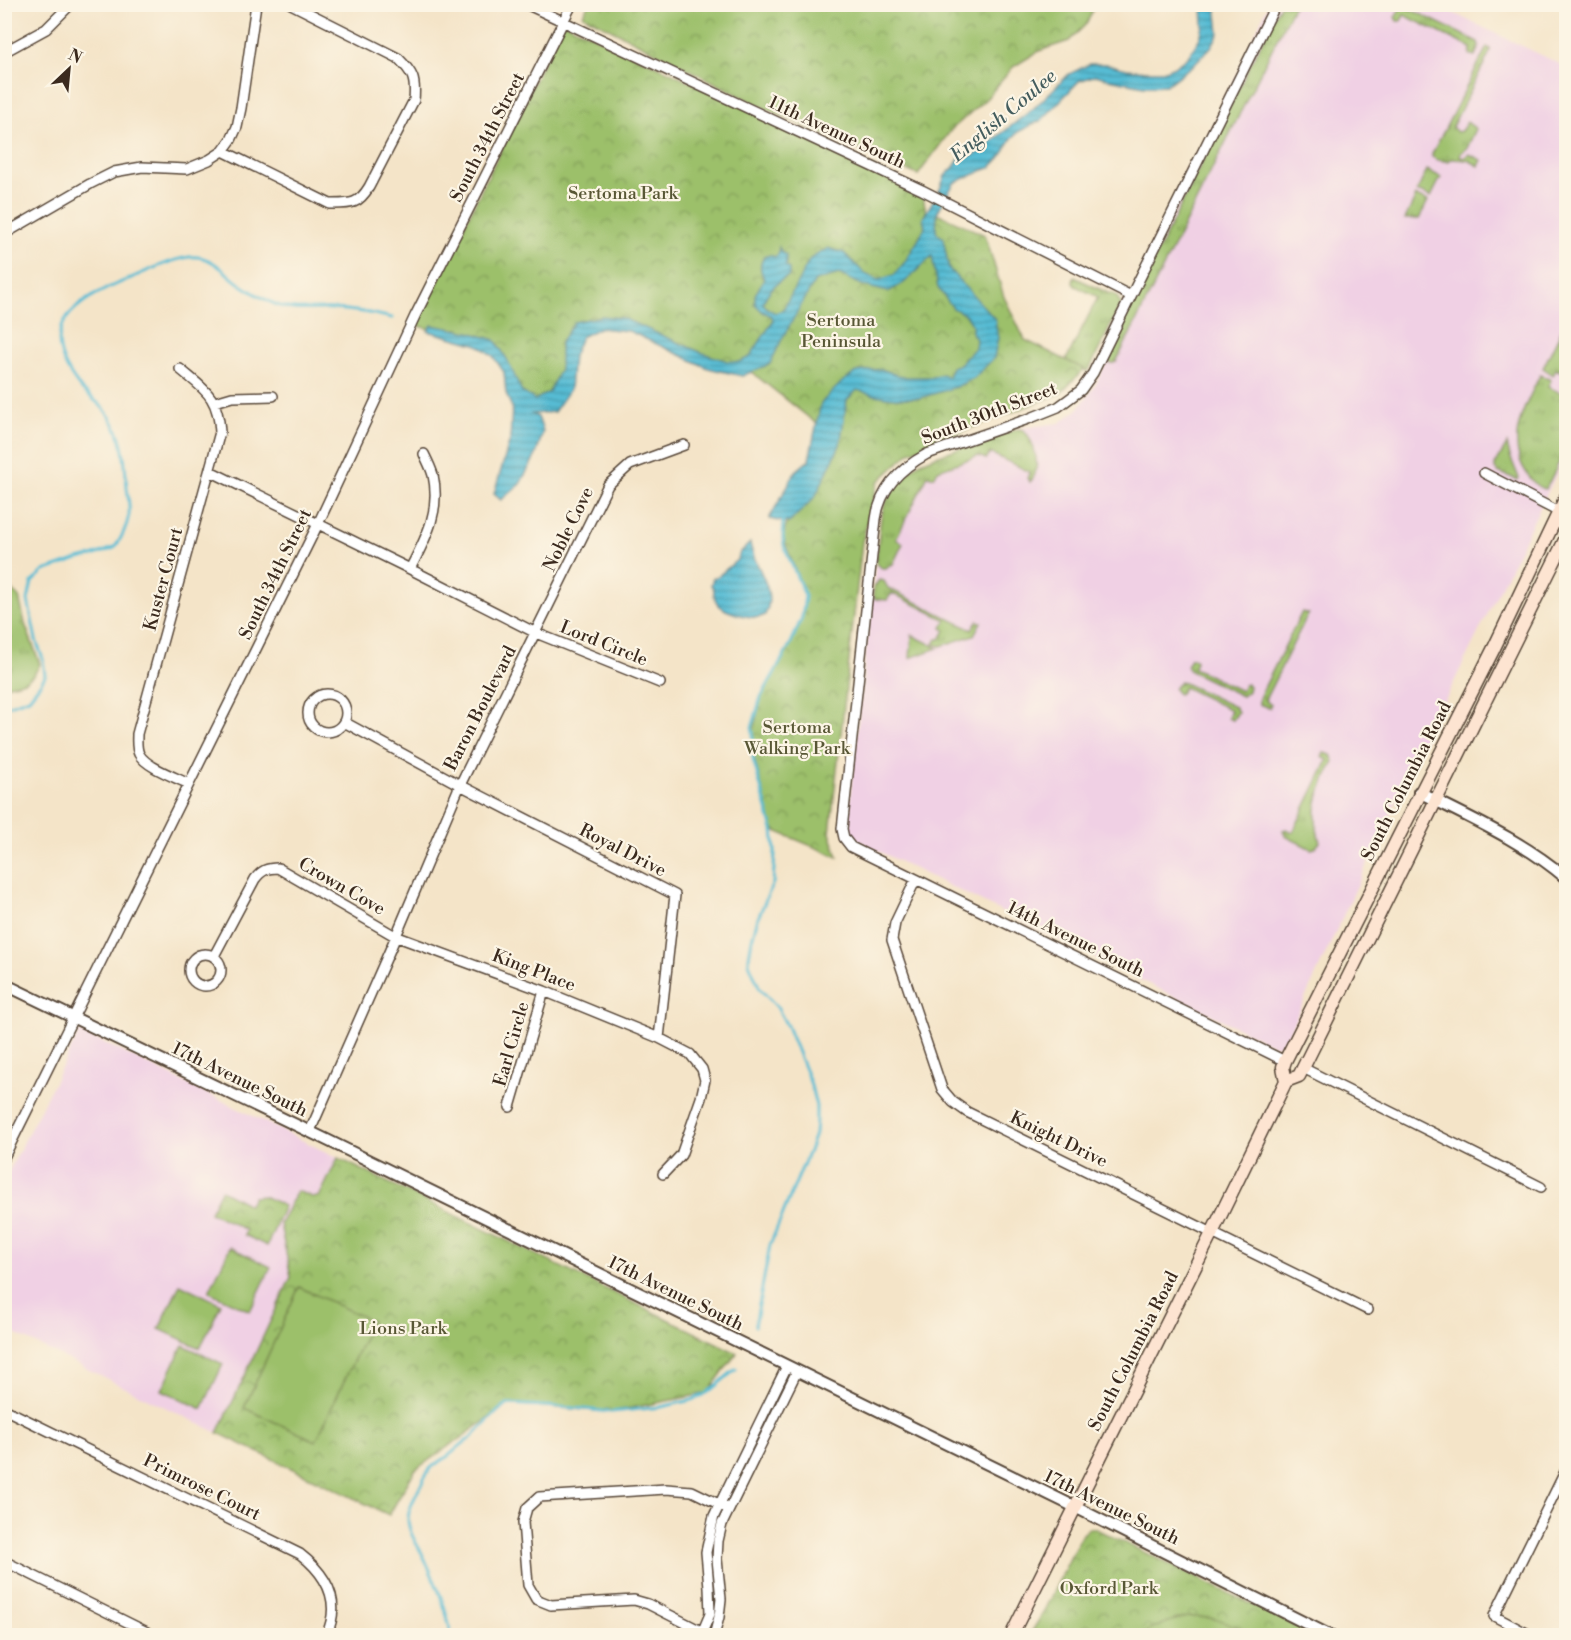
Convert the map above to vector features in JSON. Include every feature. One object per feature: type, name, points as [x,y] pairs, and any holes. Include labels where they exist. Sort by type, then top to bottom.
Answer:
[{"type":"main road","name":"South Columbia Road","points":[[1011,1635],[1286,1081],[1283,1067],[1285,1061],[1419,792],[1563,514],[1566,497]]},
{"type":"main road","name":"South Columbia Road","points":[[1286,1081],[1299,1076],[1566,538]]},
{"type":"main road","points":[[1302,1068],[1300,1052],[1302,1035],[1308,1018]]},
{"type":"street","points":[[4,52],[46,29],[71,4]]},
{"type":"street","points":[[4,234],[114,172],[142,168],[187,169],[209,160],[222,151],[231,140],[242,108],[256,4]]},
{"type":"street","points":[[222,151],[330,204],[353,202],[362,198],[369,187],[414,100],[414,78],[399,58],[291,4]]},
{"type":"street","name":"11th Avenue South","points":[[526,4],[953,205],[1131,296]]},
{"type":"street","name":"South 34th Street","points":[[4,1157],[318,524],[415,316],[572,4]]},
{"type":"street","name":"South 30th Street","points":[[851,847],[844,838],[842,829],[876,519],[882,497],[897,476],[914,461],[927,454],[1058,407],[1081,390],[1093,373],[1276,4]]},
{"type":"street","points":[[180,369],[208,392],[215,402],[232,397],[273,396]]},
{"type":"street","name":"Kuster Court","points":[[189,784],[150,765],[143,759],[138,752],[137,734],[220,432],[220,418],[215,402]]},
{"type":"street","name":"Noble Cove","points":[[536,633],[608,485],[630,465],[684,445]]},
{"type":"street","points":[[410,569],[425,540],[436,506],[433,474],[424,453]]},
{"type":"street","name":"Baron Boulevard","points":[[210,471],[536,633],[460,785],[310,1131]]},
{"type":"street","points":[[1484,473],[1563,514]]},
{"type":"street","name":"Lord Circle","points":[[536,633],[660,683]]},
{"type":"street","points":[[322,695],[334,695],[344,704],[346,716],[344,722],[340,727],[329,732],[317,729],[309,714],[312,702],[322,695]]},
{"type":"street","points":[[344,722],[460,785]]},
{"type":"street","name":"Royal Drive","points":[[460,785],[675,895],[659,1038]]},
{"type":"street","points":[[1419,792],[1530,851],[1566,878]]},
{"type":"street","name":"14th Avenue South","points":[[851,847],[1285,1061]]},
{"type":"street","name":"Crown Cove","points":[[214,956],[255,879],[268,868],[278,868],[395,936]]},
{"type":"street","name":"Knight Drive","points":[[916,879],[895,922],[892,940],[942,1089],[952,1102],[967,1112],[1368,1310]]},
{"type":"street","name":"King Place","points":[[395,936],[544,991],[659,1038],[690,1054],[702,1069],[705,1080],[701,1098],[681,1155],[663,1174]]},
{"type":"street","name":"17th Avenue South","points":[[4,984],[310,1131],[1331,1635]]},
{"type":"street","name":"Earl Circle","points":[[510,1107],[544,991]]},
{"type":"street","points":[[1302,1068],[1541,1187]]},
{"type":"street","points":[[707,1634],[710,1587],[706,1562],[708,1539],[714,1516],[792,1369]]},
{"type":"street","points":[[707,1634],[719,1617],[721,1599],[717,1559],[718,1541],[729,1509],[792,1369]]},
{"type":"street","name":"Primrose Court","points":[[4,1409],[300,1554],[318,1569],[328,1587],[333,1607],[330,1627],[326,1635]]},
{"type":"street","points":[[1532,1635],[1494,1616],[1566,1470]]},
{"type":"street","points":[[707,1634],[634,1600],[551,1605],[536,1599],[528,1585],[523,1522],[528,1508],[539,1497],[666,1489],[692,1491],[729,1509]]},
{"type":"street","points":[[4,1561],[155,1635]]},
{"type":"shaded area","points":[[1268,5],[1436,5],[1566,67],[1566,455],[1411,769],[1288,1035],[1278,1046],[858,841],[849,829],[851,788],[879,532],[885,503],[896,485],[936,456],[1022,428],[1060,423],[1078,409],[1095,386]]},
{"type":"shaded area","points":[[80,1031],[338,1158],[318,1197],[313,1197],[280,1224],[291,1277],[218,1433],[5,1329],[4,1181]]},
{"type":"green space","points":[[588,4],[1095,5],[1087,23],[1069,41],[1039,51],[1013,67],[987,98],[951,130],[918,175],[764,108],[583,15]]},
{"type":"green space","points":[[1280,5],[1294,5],[1117,360],[1110,363],[1107,357],[1108,352]]},
{"type":"green space","points":[[1402,6],[1478,42],[1479,46],[1475,56],[1470,55],[1471,48],[1404,15],[1401,21],[1397,21],[1395,17]]},
{"type":"green space","points":[[563,22],[922,190],[930,234],[937,213],[985,235],[1004,297],[1025,340],[1084,369],[1061,393],[910,452],[878,482],[862,542],[830,833],[838,857],[773,830],[753,754],[753,732],[761,697],[791,643],[802,617],[805,596],[783,537],[795,488],[832,436],[750,371],[630,324],[580,328],[553,405],[524,409],[504,364],[484,345],[416,325]]},
{"type":"green space","points":[[1487,47],[1490,52],[1452,127],[1457,132],[1461,131],[1467,122],[1476,129],[1467,148],[1460,156],[1463,158],[1469,154],[1482,160],[1479,166],[1468,160],[1436,159],[1432,157],[1432,154]]},
{"type":"green space","points":[[1427,170],[1441,177],[1431,197],[1417,191]]},
{"type":"green space","points":[[1416,196],[1428,201],[1419,219],[1405,219]]},
{"type":"green space","points":[[1074,277],[1111,293],[1121,304],[1088,372],[1066,360],[1098,297],[1075,286]]},
{"type":"green space","points":[[1565,323],[1566,374],[1556,369],[1553,375],[1543,368]]},
{"type":"green space","points":[[1540,375],[1551,380],[1548,387],[1565,395],[1566,393],[1566,448],[1546,489],[1538,486],[1530,478],[1517,450],[1519,424]]},
{"type":"green space","points":[[1018,429],[1024,430],[1028,435],[1036,456],[1036,470],[1030,482],[1027,478],[1030,472],[990,453],[986,459],[978,456],[938,470],[934,477],[928,475],[896,539],[903,543],[893,564],[882,568],[876,564],[885,503],[906,474],[919,463],[936,456]]},
{"type":"green space","points":[[1507,444],[1519,478],[1518,480],[1495,469]]},
{"type":"green space","points":[[879,580],[884,581],[888,588],[972,630],[977,621],[981,622],[974,635],[941,646],[934,644],[945,630],[942,628],[946,620],[892,593],[887,600],[875,599],[874,587]]},
{"type":"green space","points":[[6,585],[19,597],[25,624],[40,664],[30,678],[5,686],[4,587]]},
{"type":"green space","points":[[1302,612],[1308,614],[1265,700],[1271,705],[1269,708],[1259,704],[1259,698]]},
{"type":"green space","points":[[912,635],[938,648],[910,658]]},
{"type":"green space","points":[[1191,658],[1196,661],[1194,668],[1241,691],[1247,684],[1248,691],[1242,696],[1190,671],[1187,666]]},
{"type":"green space","points":[[1180,681],[1235,707],[1238,712],[1233,720],[1228,718],[1231,710],[1184,687],[1178,694],[1174,689]]},
{"type":"green space","points":[[1324,753],[1331,755],[1334,761],[1324,782],[1316,809],[1320,842],[1311,849],[1285,836],[1283,830],[1293,832],[1328,760],[1322,757]]},
{"type":"green space","name":"Lions Park","points":[[338,1158],[737,1353],[707,1393],[611,1412],[509,1404],[415,1470],[389,1515],[218,1433],[291,1277],[280,1224],[297,1191],[312,1197],[319,1197]]},
{"type":"green space","points":[[221,1190],[249,1205],[253,1197],[264,1196],[284,1206],[267,1246],[244,1235],[246,1230],[210,1212]]},
{"type":"green space","points":[[230,1247],[271,1267],[250,1311],[209,1292]]},
{"type":"green space","points":[[180,1284],[221,1304],[200,1348],[159,1329]]},
{"type":"green space","points":[[299,1287],[372,1321],[316,1441],[244,1408]]},
{"type":"green space","points":[[183,1345],[223,1364],[202,1409],[162,1390]]},
{"type":"green space","name":"Oxford Park","points":[[1089,1528],[1094,1528],[1315,1635],[1029,1636],[1042,1615],[1082,1534]]},
{"type":"green space","points":[[1188,1617],[1219,1620],[1248,1633],[1247,1636],[1142,1635],[1164,1623]]},
{"type":"water","points":[[1202,5],[1216,5],[1219,33],[1211,47],[1193,65],[1166,85],[1144,86],[1096,75],[1079,81],[1042,120],[1020,131],[1012,138],[1000,158],[991,167],[954,183],[937,213],[936,232],[943,238],[949,269],[995,319],[998,338],[994,358],[974,378],[956,387],[920,398],[894,398],[857,390],[847,400],[840,445],[815,497],[789,523],[769,519],[796,471],[809,460],[821,403],[843,381],[857,372],[881,369],[902,377],[932,377],[942,374],[948,377],[952,367],[960,364],[975,348],[976,339],[972,333],[972,324],[966,315],[953,308],[938,288],[932,256],[904,283],[888,292],[864,286],[839,274],[815,281],[770,364],[742,376],[708,368],[629,331],[599,328],[581,337],[573,356],[570,389],[554,412],[532,414],[538,417],[543,431],[536,455],[520,484],[501,500],[494,494],[510,440],[512,408],[506,393],[504,372],[493,356],[478,345],[428,331],[432,325],[495,340],[507,359],[522,392],[535,400],[549,392],[560,369],[560,343],[574,322],[602,316],[622,318],[700,352],[727,361],[739,362],[750,357],[773,321],[772,316],[763,312],[755,304],[755,295],[764,279],[761,263],[764,257],[778,255],[779,247],[786,255],[786,267],[789,269],[789,276],[773,287],[763,303],[775,313],[783,310],[810,259],[828,248],[844,253],[865,274],[878,280],[894,275],[919,239],[925,227],[923,218],[945,176],[960,158],[973,156],[1034,108],[1069,74],[1090,64],[1106,64],[1146,71],[1163,71],[1177,65],[1188,57],[1200,38],[1203,26]]},
{"type":"water","points":[[750,543],[769,596],[765,615],[758,617],[740,615],[719,605],[711,585],[713,578],[737,560],[740,553]]},
{"type":"waterway","name":"English Coulee","points":[[4,707],[29,698],[45,676],[28,600],[32,582],[44,571],[114,548],[123,533],[129,515],[124,456],[118,433],[105,410],[80,388],[67,368],[60,351],[59,337],[63,324],[71,312],[99,293],[146,271],[180,259],[198,257],[210,261],[264,299],[286,308],[348,310],[392,318]]},
{"type":"waterway","points":[[755,1326],[770,1245],[809,1151],[815,1134],[816,1119],[816,1106],[810,1082],[787,1026],[777,1007],[760,989],[749,963],[758,918],[773,883],[775,852],[773,830],[753,759],[752,728],[761,697],[791,643],[802,617],[805,596],[784,546],[783,520]]},
{"type":"waterway","points":[[451,1636],[440,1596],[408,1524],[411,1506],[430,1469],[470,1439],[499,1410],[509,1404],[611,1412],[661,1407],[692,1400],[707,1393],[736,1369]]},
{"type":"park label","name":"Sertoma Park","points":[[623,193]]},
{"type":"park label","name":"Sertoma Peninsula","points":[[841,330]]},
{"type":"park label","name":"Sertoma Walking Park","points":[[797,737]]}]
